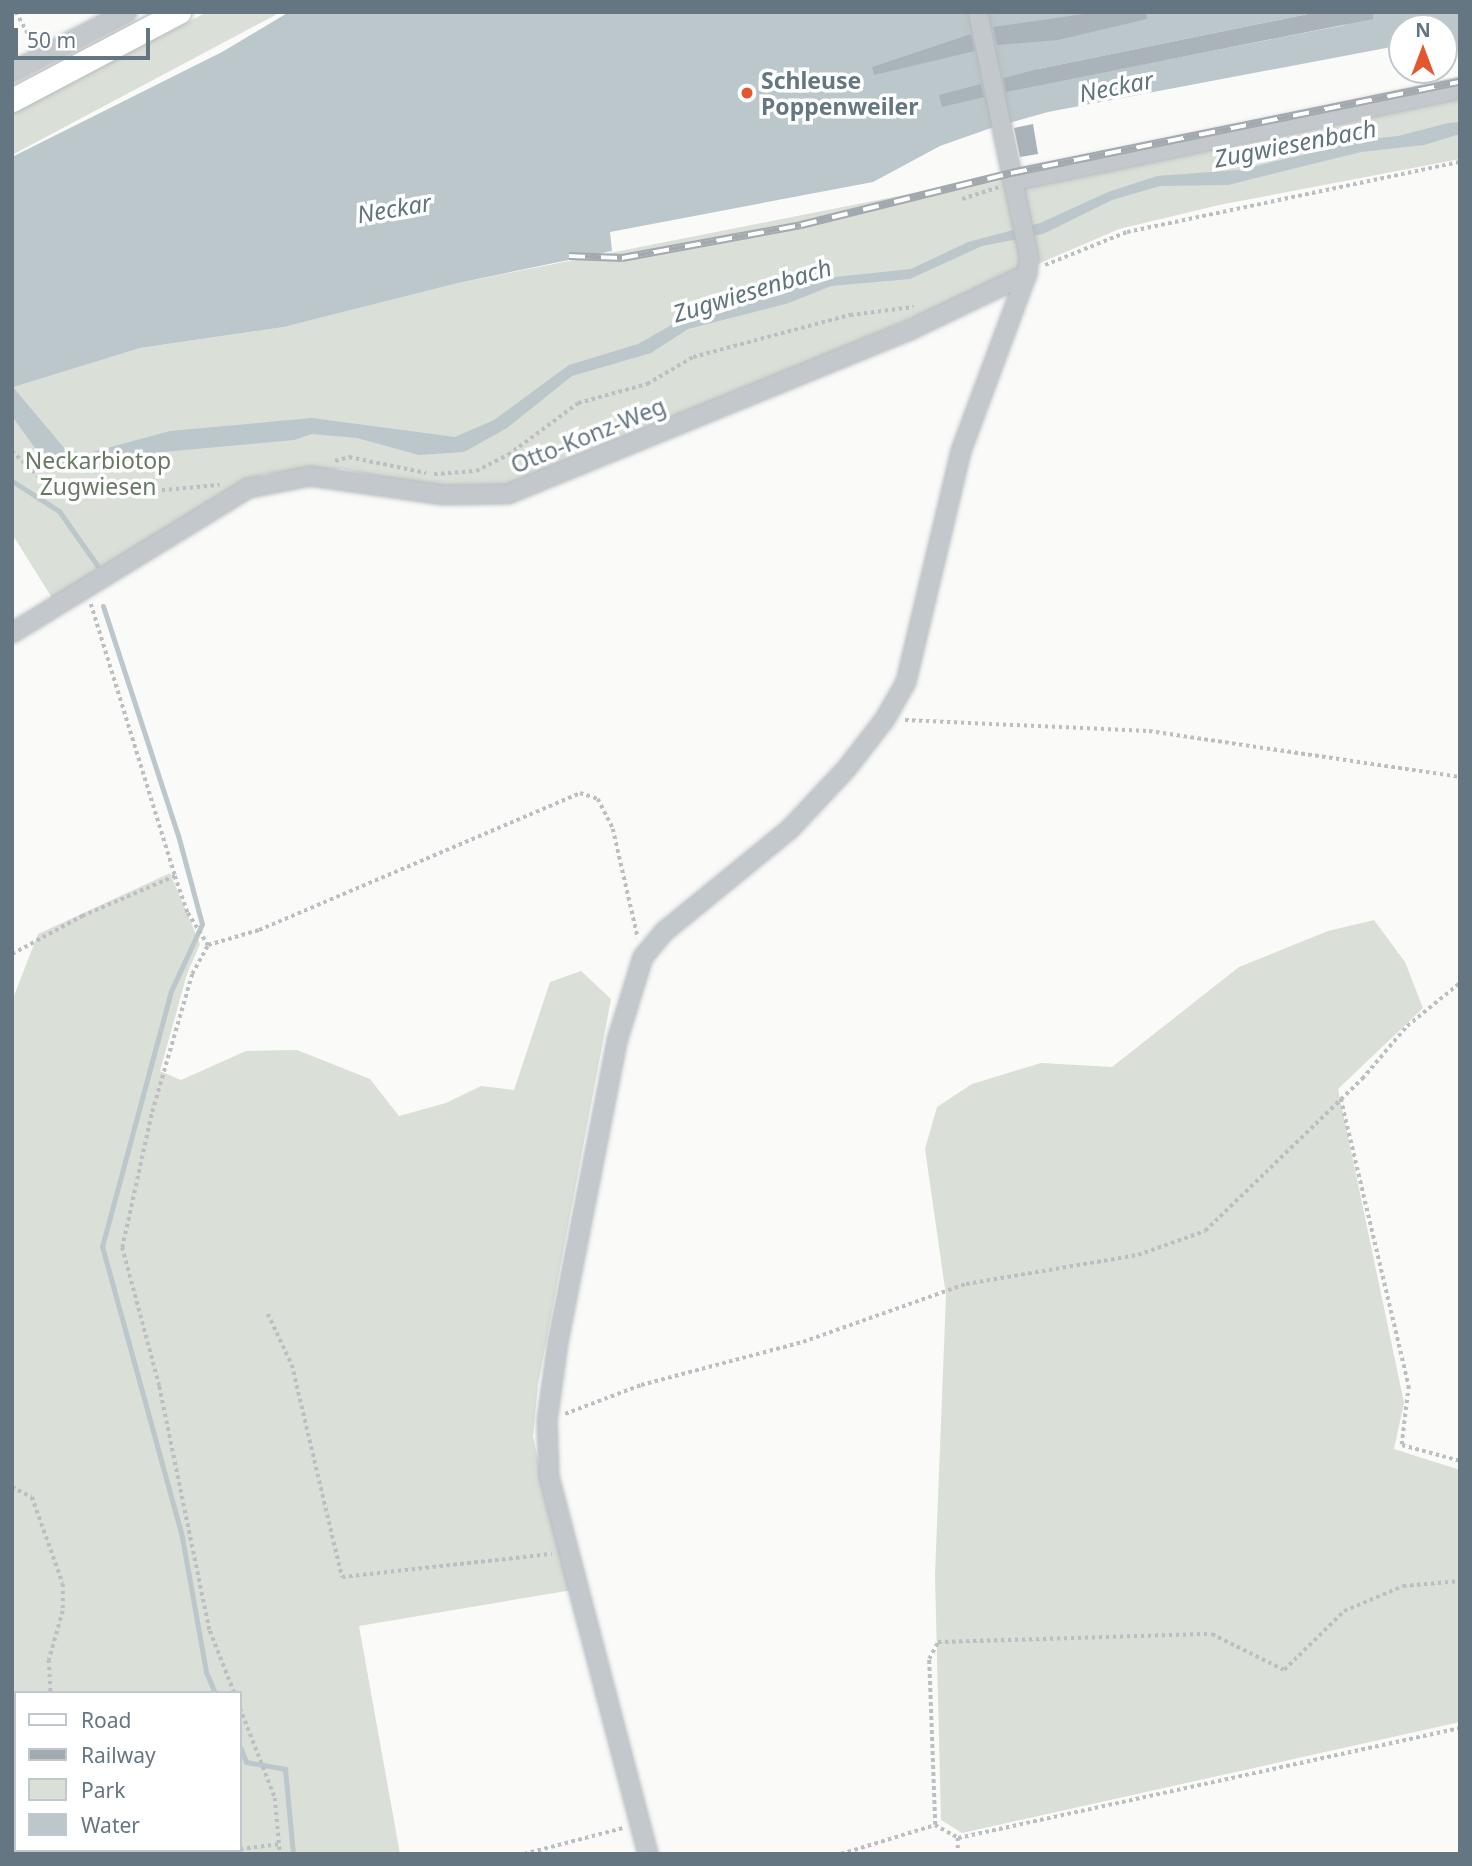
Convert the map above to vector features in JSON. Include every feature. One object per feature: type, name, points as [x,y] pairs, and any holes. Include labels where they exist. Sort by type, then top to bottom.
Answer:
[{"type":"main road","points":[[12,100],[179,12]]},
{"type":"lane","points":[[12,72],[127,12]]},
{"type":"lane","points":[[648,1854],[571,1552],[549,1477],[547,1422],[617,1041],[643,957],[665,932],[790,829],[885,719],[906,682],[977,400],[1028,265],[978,12]]},
{"type":"lane","points":[[1013,181],[1460,89]]},
{"type":"lane","name":"Otto-Konz-Weg","points":[[12,633],[249,488],[310,476],[444,495],[508,494],[910,330],[1028,265]]},
{"type":"path","points":[[16,12],[41,57]]},
{"type":"path","points":[[1028,265],[1127,232],[1460,162]]},
{"type":"path","points":[[962,200],[1013,181]]},
{"type":"path","points":[[310,476],[319,466],[349,457],[432,474],[476,471],[508,455],[578,403],[648,384],[693,357],[850,315],[918,306]]},
{"type":"path","points":[[12,452],[46,484],[85,497],[170,493],[209,484],[249,488]]},
{"type":"path","points":[[86,589],[175,876],[194,925],[208,945]]},
{"type":"path","points":[[885,719],[1149,731],[1460,777]]},
{"type":"path","points":[[233,1691],[209,1630],[159,1386],[122,1248],[156,1100],[192,974],[208,945],[258,930],[580,793],[598,799],[613,829],[643,957]]},
{"type":"path","points":[[12,954],[82,916],[175,876]]},
{"type":"path","points":[[547,1422],[641,1385],[803,1342],[966,1284],[1138,1255],[1205,1231],[1341,1099],[1407,1026],[1460,983]]},
{"type":"path","points":[[1341,1099],[1409,1386],[1402,1445],[1460,1461]]},
{"type":"path","points":[[268,1314],[292,1365],[342,1577],[571,1552]]},
{"type":"path","points":[[12,1487],[32,1497],[62,1584],[62,1611],[49,1660],[51,1691]]},
{"type":"path","points":[[936,1825],[929,1659],[939,1642],[1212,1634],[1284,1670],[1343,1611],[1403,1586],[1460,1581]]},
{"type":"path","points":[[242,1713],[275,1798],[280,1854]]},
{"type":"path","points":[[841,1854],[936,1825],[958,1838],[1460,1728]]},
{"type":"path","points":[[524,1854],[642,1823]]},
{"type":"path","points":[[958,1838],[958,1854]]},
{"type":"path","points":[[242,1849],[279,1844]]},
{"type":"green space","points":[[207,12],[281,12],[12,155],[12,114]]},
{"type":"green space","name":"Neckarbiotop Zugwiesen","points":[[1458,76],[1460,159],[1219,205],[1119,229],[539,479],[463,493],[342,469],[263,474],[54,601],[12,534],[13,386],[140,348],[284,327],[458,283],[994,177],[1423,84],[1458,84]]},
{"type":"green space","points":[[170,873],[200,944],[187,974],[160,1071],[181,1080],[246,1051],[297,1050],[370,1079],[399,1116],[446,1103],[481,1086],[514,1090],[550,982],[581,971],[611,999],[538,1385],[533,1436],[547,1504],[572,1590],[359,1626],[400,1854],[12,1854],[12,1001],[38,934]]},
{"type":"green space","points":[[1374,920],[1405,962],[1423,1008],[1338,1089],[1404,1403],[1394,1449],[1460,1470],[1460,1722],[962,1833],[941,1820],[935,1575],[946,1295],[925,1149],[937,1107],[972,1084],[1041,1063],[1112,1067],[1239,967],[1328,931]]},
{"type":"water","name":"Neckar","points":[[289,12],[1318,12],[1038,69],[1042,84],[1345,25],[1343,12],[1460,12],[1460,46],[1458,14],[1388,14],[1388,48],[1048,112],[940,146],[873,182],[610,232],[612,251],[458,283],[284,327],[140,348],[13,387],[65,449],[85,454],[170,431],[312,418],[455,437],[494,420],[569,365],[638,344],[682,319],[781,295],[807,280],[911,269],[968,242],[1040,223],[1108,192],[1157,176],[1238,170],[1303,155],[1325,144],[1398,136],[1448,123],[1460,122],[1460,134],[1424,145],[1361,152],[1228,185],[1160,186],[1112,200],[1043,234],[982,246],[910,279],[831,286],[789,303],[688,329],[651,353],[572,376],[507,428],[464,452],[419,455],[357,438],[312,434],[294,440],[163,452],[95,473],[62,469],[35,448],[12,416],[12,157],[222,52]]},
{"type":"building","points":[[1098,12],[1146,12],[1147,19],[1058,40],[997,45],[993,27]]},
{"type":"building","points":[[1318,12],[1373,12],[1373,19],[1006,92],[1003,78],[1038,69]]},
{"type":"building","points":[[971,34],[975,51],[874,75],[872,67]]},
{"type":"building","points":[[981,84],[984,97],[942,107],[939,95]]},
{"type":"building","points":[[1033,124],[1038,154],[1020,157],[1014,128]]},
{"type":"waterway","points":[[12,481],[59,511],[97,565]]},
{"type":"waterway","points":[[103,606],[178,835],[202,924],[171,991],[102,1246],[182,1537],[206,1672],[214,1691]]},
{"type":"waterway","points":[[242,1752],[246,1762],[285,1769],[293,1854]]},
{"type":"railway","points":[[569,256],[622,258],[801,225],[1011,173],[1460,82]]},
{"type":"place","name":"Schleuse Poppenweiler","points":[[747,93]]},
{"type":"water label","name":"Zugwiesenbach","points":[[1295,143]]},
{"type":"water label","name":"Zugwiesenbach","points":[[752,290]]}]
